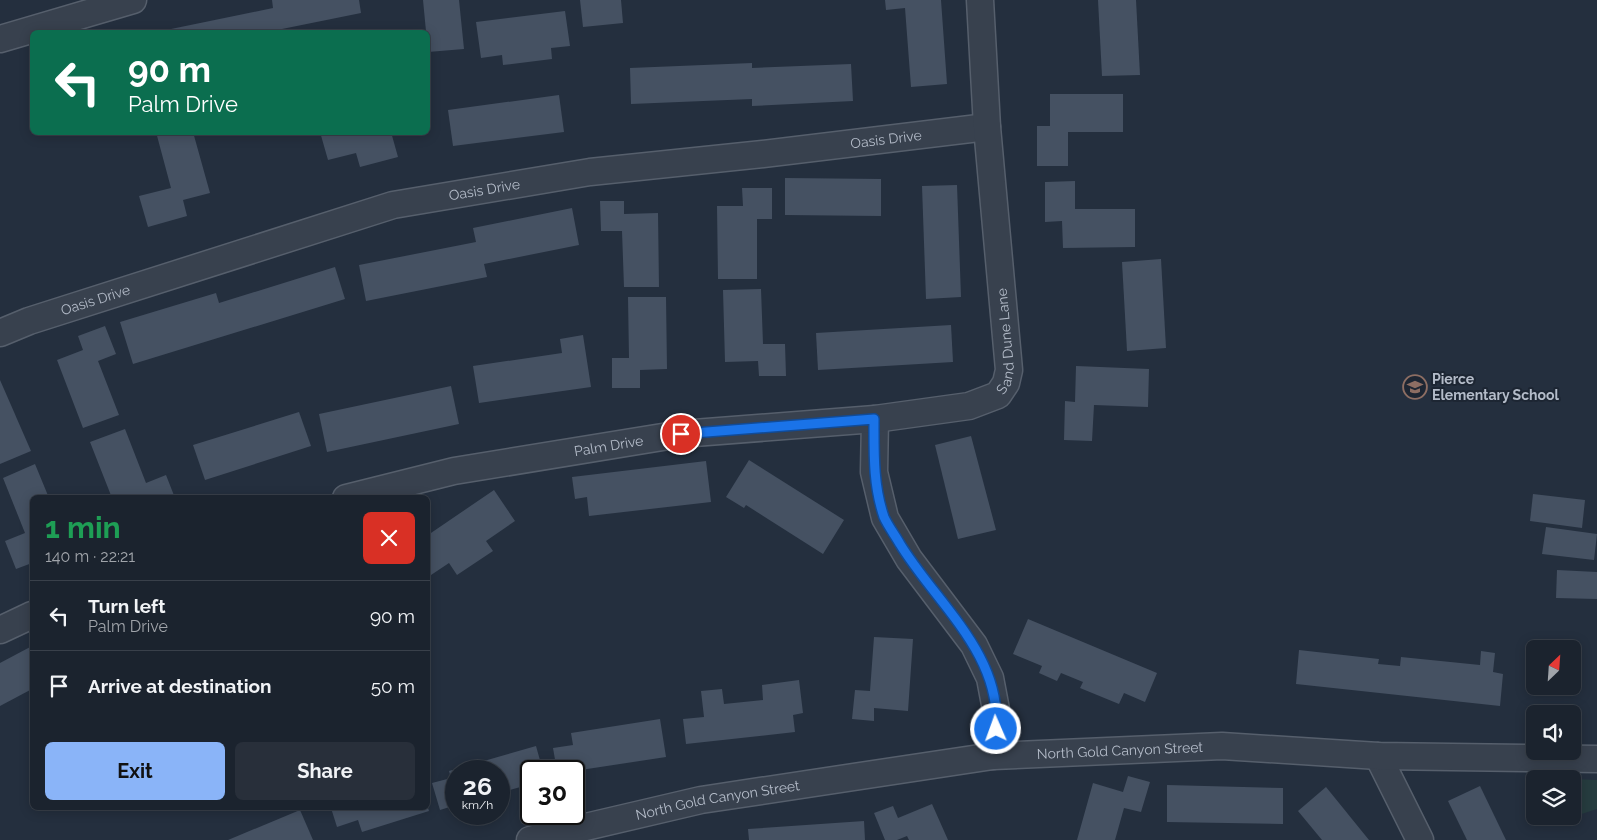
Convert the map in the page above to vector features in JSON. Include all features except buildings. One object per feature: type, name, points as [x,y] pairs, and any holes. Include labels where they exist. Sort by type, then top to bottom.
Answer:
[{"type":"street","points":[[33,30],[133,0]]},
{"type":"street","name":"Sand Dune Lane","points":[[874,419],[969,406],[998,395],[1006,383],[1008,370],[987,126],[980,0]]},
{"type":"street","points":[[0,40],[30,31]]},
{"type":"street","name":"Oasis Drive","points":[[0,333],[28,321],[393,205],[590,172],[763,154],[987,126]]},
{"type":"street","points":[[874,419],[874,472],[885,518],[909,559],[974,645],[990,678],[997,715],[993,756]]},
{"type":"street","name":"Palm Drive","points":[[358,495],[454,471],[681,434],[874,419]]},
{"type":"street","points":[[0,630],[30,616]]},
{"type":"street","name":"North Gold Canyon Street","points":[[530,840],[701,800],[993,756],[1222,746],[1378,756],[1597,759]]},
{"type":"street","points":[[1378,756],[1420,840]]},
{"type":"green space","points":[[1581,779],[1597,780],[1597,809],[1581,814]]},
{"type":"place","name":"Pierce Elementary School","points":[[1415,387]]},
{"type":"route","points":[[681,434],[874,419],[874,472],[885,518],[909,559],[974,645],[990,678],[997,715],[996,729]]}]
